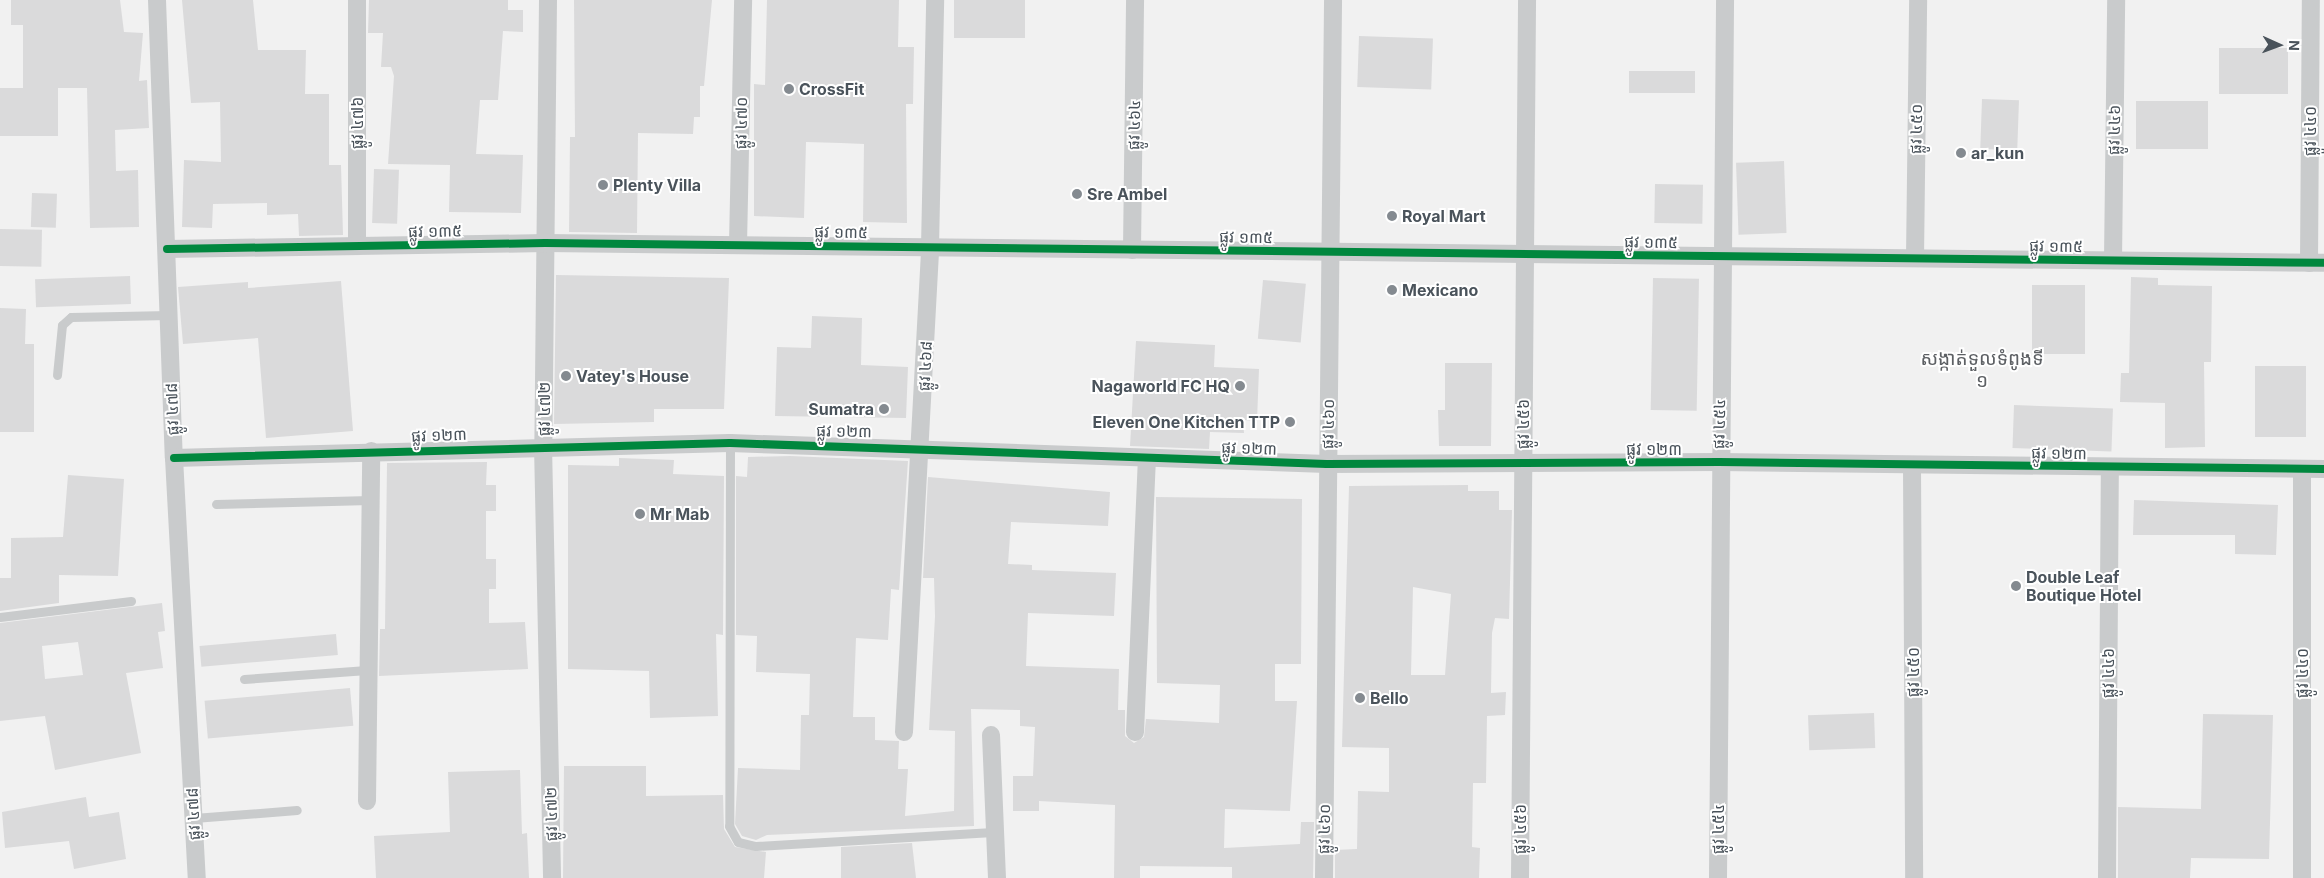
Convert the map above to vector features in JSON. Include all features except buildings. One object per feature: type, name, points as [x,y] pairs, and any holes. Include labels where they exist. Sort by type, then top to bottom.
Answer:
[{"type":"street","name":"ផ្លូវ ៤៧៨","points":[[157,0],[174,458],[197,878]]},
{"type":"street","name":"ផ្លូវ ៤៧៦","points":[[357,0],[357,246]]},
{"type":"street","name":"ផ្លូវ ៤៧២","points":[[548,0],[544,445],[552,878]]},
{"type":"street","name":"ផ្លូវ ៤៧០","points":[[738,245],[744,0]]},
{"type":"street","name":"ផ្លូវ ៤៦៨","points":[[904,732],[922,446],[930,247],[935,0]]},
{"type":"street","name":"ផ្លូវ ៤៦៤","points":[[1132,250],[1135,0]]},
{"type":"street","name":"ផ្លូវ ៤៦០","points":[[1324,878],[1333,0]]},
{"type":"street","name":"ផ្លូវ ៤៥៦","points":[[1520,878],[1527,0]]},
{"type":"street","name":"ផ្លូវ ៤៥៤","points":[[1718,878],[1718,462],[1725,0]]},
{"type":"street","name":"ផ្លូវ ៤៥០","points":[[1915,258],[1918,0]]},
{"type":"street","name":"ផ្លូវ ៤៤៦","points":[[2113,260],[2116,0]]},
{"type":"street","name":"ផ្លូវ ៤៤០","points":[[2311,0],[2316,263]]},
{"type":"street","name":"ផ្លូវ ១៣៥","points":[[167,249],[545,243],[2316,263]]},
{"type":"street","name":"ផ្លូវ ១២៣","points":[[174,458],[544,445],[730,443],[922,446],[1147,458],[1327,464],[1718,462],[1912,466],[2324,469]]},
{"type":"street","points":[[367,801],[371,451]]},
{"type":"street","points":[[1135,732],[1147,458]]},
{"type":"street","name":"ផ្លូវ ៤៥០","points":[[1912,466],[1914,878]]},
{"type":"street","name":"ផ្លូវ ៤៤៦","points":[[2107,878],[2110,468]]},
{"type":"street","name":"ផ្លូវ ៤៤០","points":[[2302,469],[2302,878]]},
{"type":"street","points":[[991,735],[993,832],[997,878]]},
{"type":"lane","points":[[57,375],[62,326],[71,316],[169,315]]},
{"type":"lane","points":[[730,443],[729,826],[738,842],[756,846],[993,832]]},
{"type":"lane","points":[[216,504],[370,500]]},
{"type":"lane","points":[[0,617],[132,601]]},
{"type":"lane","points":[[244,679],[367,670]]},
{"type":"lane","points":[[194,818],[297,810]]},
{"type":"cycle path","points":[[167,249],[545,243],[2324,263]]},
{"type":"cycle path","points":[[174,458],[730,443],[1327,464],[1719,462],[2324,469]]},
{"type":"place","name":"CrossFit","points":[[789,89]]},
{"type":"place","name":"ar_kun","points":[[1961,153]]},
{"type":"place","name":"Plenty Villa","points":[[603,185]]},
{"type":"place","name":"Sre Ambel","points":[[1077,194]]},
{"type":"place","name":"Royal Mart","points":[[1392,216]]},
{"type":"place","name":"Mexicano","points":[[1392,290]]},
{"type":"place","name":"Vatey's House","points":[[566,376]]},
{"type":"place","name":"Nagaworld FC HQ","points":[[1240,386]]},
{"type":"place","name":"Sumatra","points":[[884,409]]},
{"type":"place","name":"Eleven One Kitchen TTP","points":[[1290,422]]},
{"type":"place","name":"Mr Mab","points":[[640,514]]},
{"type":"place","name":"Double Leaf Boutique Hotel","points":[[2016,586]]},
{"type":"place","name":"Bello","points":[[1360,698]]},
{"type":"district","name":"សង្កាត់ទួលទំពូងទី ១","points":[[1982,370]]}]
